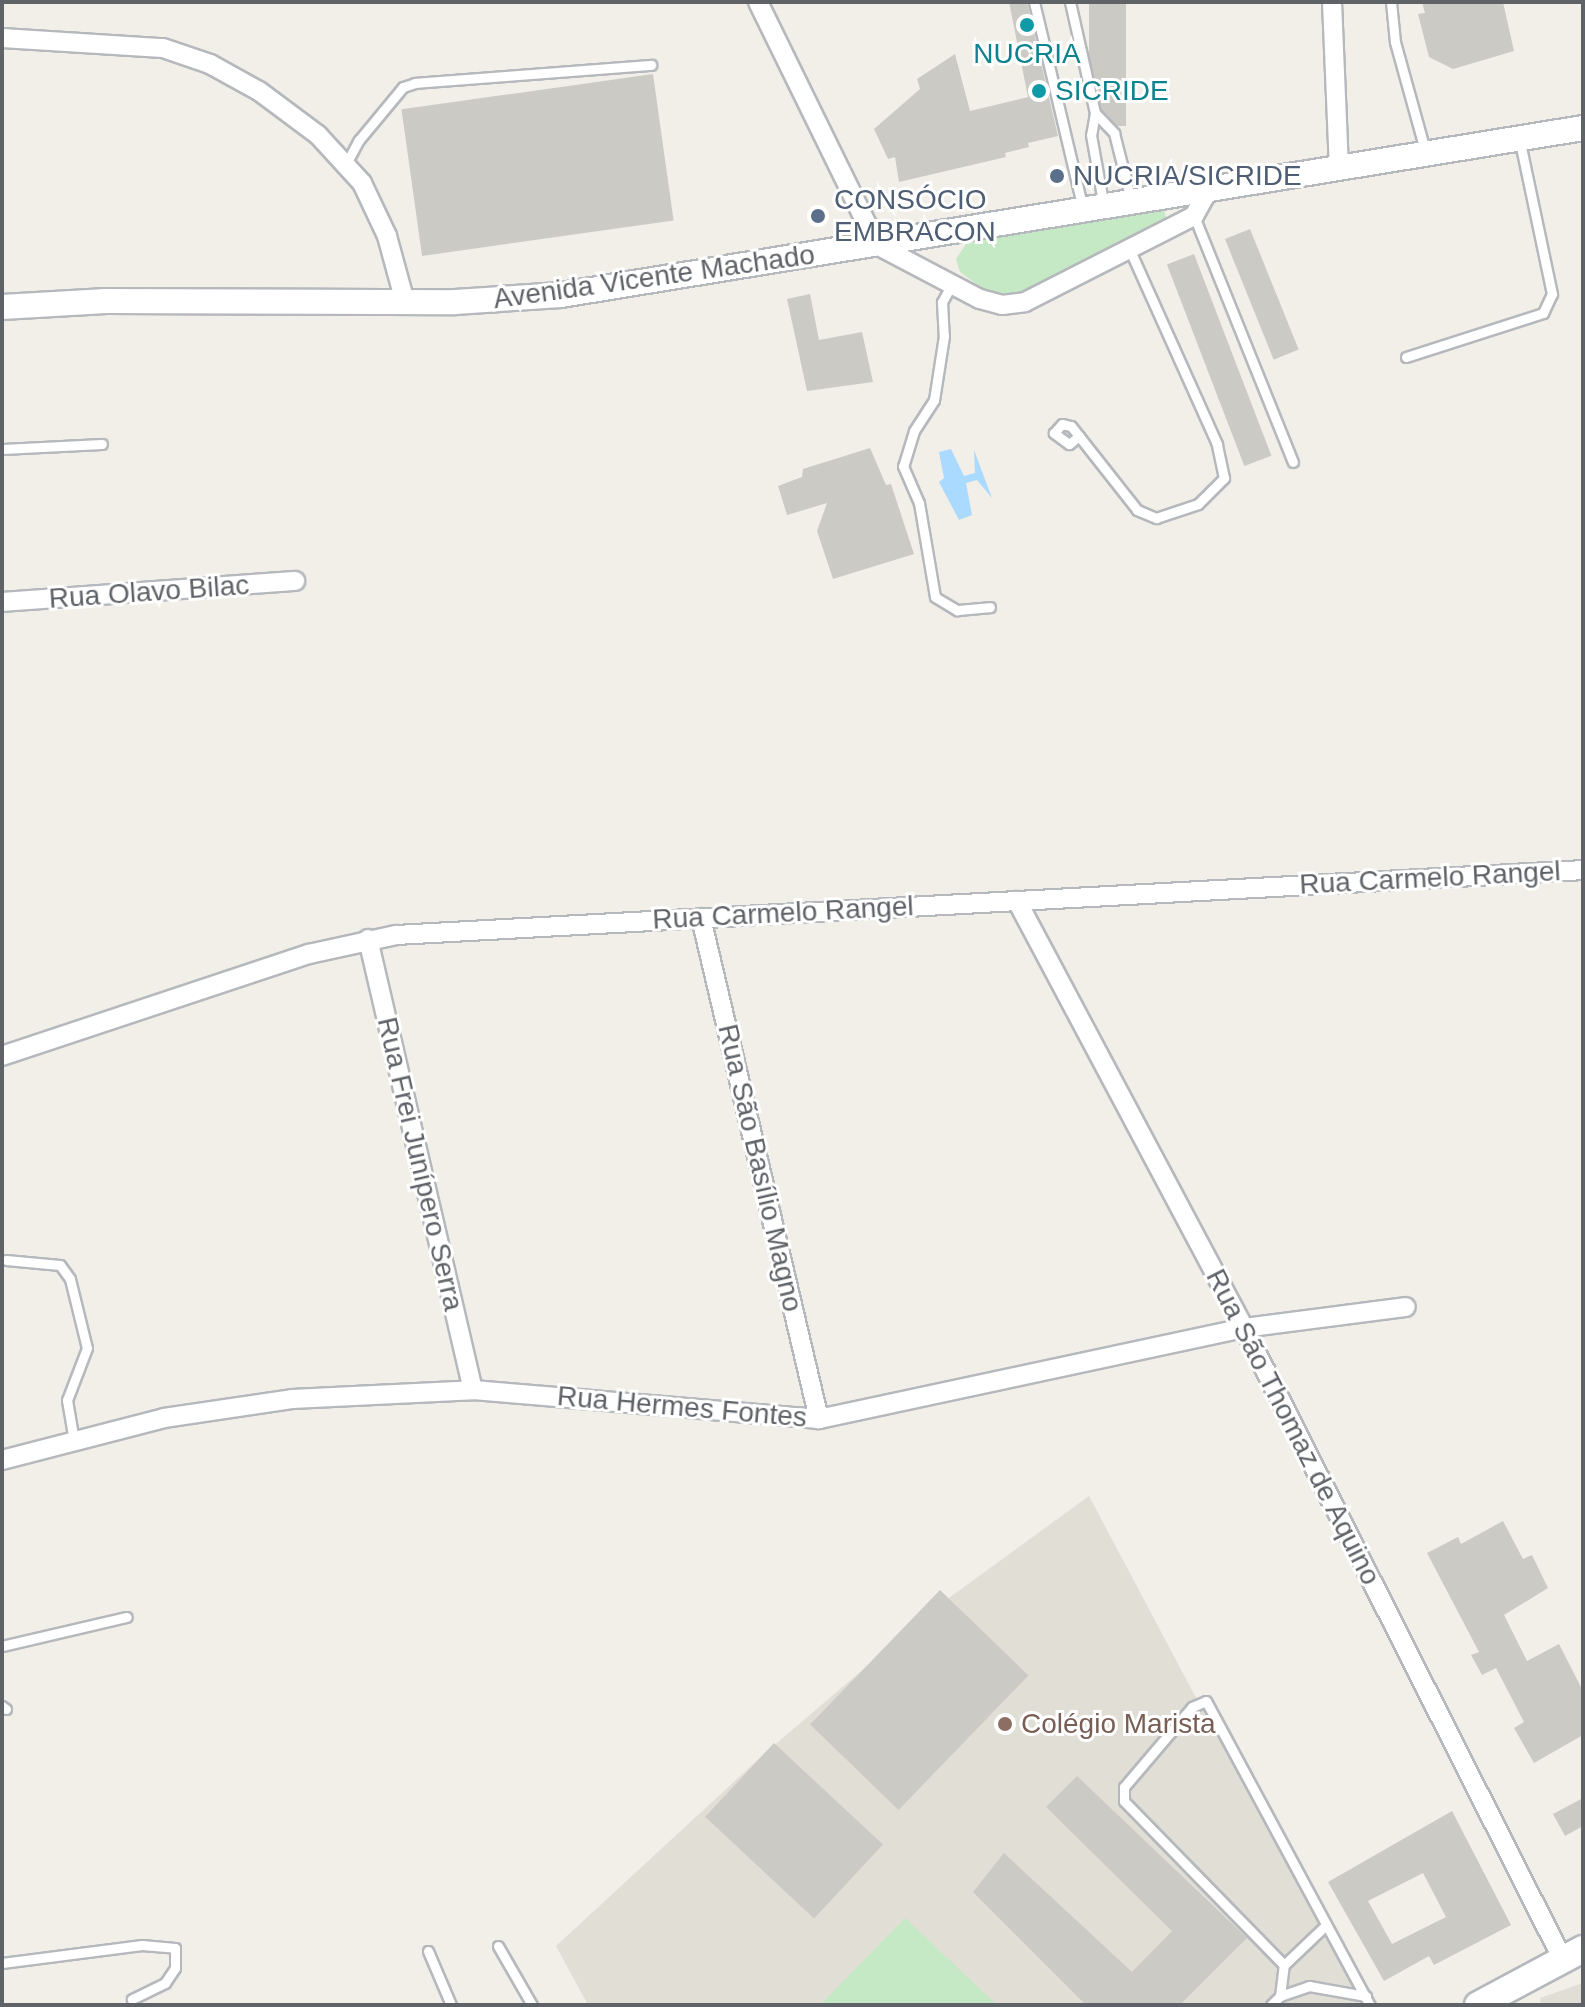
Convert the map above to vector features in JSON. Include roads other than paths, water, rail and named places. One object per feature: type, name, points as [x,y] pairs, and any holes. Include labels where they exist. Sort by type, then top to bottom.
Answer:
[{"type":"main road","points":[[1478,2005],[1572,1953]]},
{"type":"street","points":[[758,2],[877,245],[989,303],[1015,305],[1130,250],[1194,216],[1209,189]]},
{"type":"street","points":[[1332,2],[1339,168]]},
{"type":"street","points":[[2,38],[131,45],[188,54],[287,110],[346,164],[376,208],[405,302]]},
{"type":"street","name":"Avenida Vicente Machado","points":[[2,307],[121,301],[405,302],[511,299],[629,286],[1583,128]]},
{"type":"street","name":"Rua Olavo Bilac","points":[[2,602],[295,581]]},
{"type":"street","name":"Rua Carmelo Rangel","points":[[2,1056],[368,939],[1583,870]]},
{"type":"street","name":"Rua São Thomaz de Aquino","points":[[1017,901],[1572,1953]]},
{"type":"street","name":"Rua São Basílio Magno","points":[[701,918],[819,1419]]},
{"type":"street","name":"Rua Frei Junípero Serra","points":[[368,939],[473,1390]]},
{"type":"street","name":"Rua Hermes Fontes","points":[[2,1460],[164,1418],[292,1399],[473,1390],[819,1419],[1244,1328],[1406,1307]]},
{"type":"lane","points":[[1034,2],[1094,209]]},
{"type":"lane","points":[[1070,2],[1095,113],[1091,135],[1094,209]]},
{"type":"lane","points":[[1391,2],[1395,42],[1426,154]]},
{"type":"lane","points":[[346,164],[359,140],[394,98],[415,83],[651,65]]},
{"type":"lane","points":[[1095,113],[1114,133],[1131,203]]},
{"type":"lane","points":[[1406,357],[1543,313],[1552,294],[1519,138]]},
{"type":"lane","points":[[1194,216],[1293,462]]},
{"type":"lane","points":[[1079,436],[1137,510],[1156,518],[1198,504],[1224,478],[1226,465],[1130,250]]},
{"type":"lane","points":[[952,284],[942,302],[944,336],[934,400],[914,431],[903,466],[919,503],[935,597],[957,610],[990,607]]},
{"type":"lane","points":[[2,449],[102,444]]},
{"type":"lane","points":[[6,1260],[60,1265],[70,1279],[87,1348],[67,1400],[74,1441]]},
{"type":"lane","points":[[2,1646],[127,1617]]},
{"type":"lane","points":[[1284,1965],[1124,1801],[1124,1787],[1192,1707],[1206,1701],[1368,2000]]},
{"type":"lane","points":[[1280,1996],[1284,1965],[1326,1925]]},
{"type":"lane","points":[[2,1963],[142,1945],[175,1948],[175,1968],[165,1983],[132,1999]]},
{"type":"lane","points":[[498,1946],[532,2005]]},
{"type":"lane","points":[[428,1951],[451,2005]]},
{"type":"lane","points":[[1271,2005],[1280,1996],[1309,1986],[1368,2000]]},
{"type":"water","points":[[951,449],[964,476],[975,473],[974,450],[992,498],[977,480],[966,483],[972,515],[959,520],[939,482],[944,478],[939,452]]},
{"type":"place","name":"NUCRIA","points":[[1027,25]]},
{"type":"place","name":"SICRIDE","points":[[1039,91]]},
{"type":"place","name":"NUCRIA/SICRIDE","points":[[1057,176]]},
{"type":"place","name":"CONSÓCIO EMBRACON","points":[[818,216]]},
{"type":"place","name":"Colégio Marista","points":[[1005,1724]]}]
